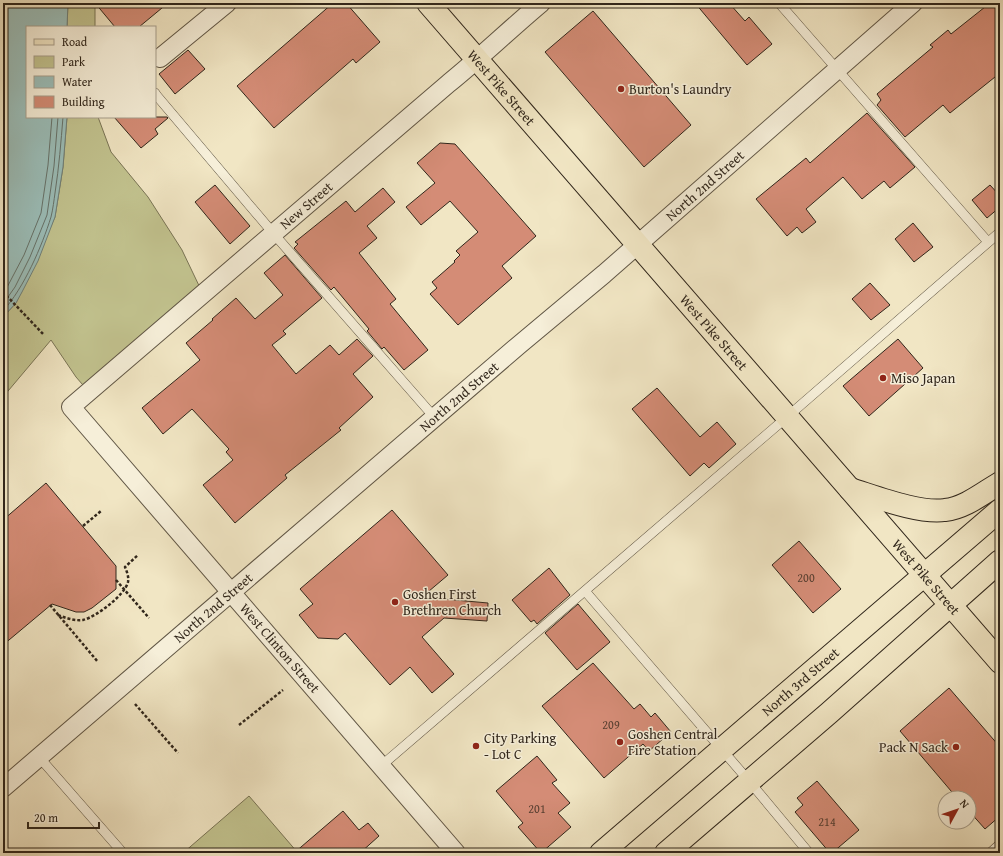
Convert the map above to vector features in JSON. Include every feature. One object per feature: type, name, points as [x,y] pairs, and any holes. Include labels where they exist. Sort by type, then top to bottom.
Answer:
[{"type":"main road","name":"West Pike Street","points":[[428,3],[1000,662]]},
{"type":"main road","points":[[850,489],[926,511],[946,510],[962,505],[1000,483]]},
{"type":"main road","name":"North 3rd Street","points":[[601,853],[1000,510]]},
{"type":"main road","points":[[666,853],[1000,561]]},
{"type":"street","points":[[158,62],[228,3]]},
{"type":"street","name":"New Street","points":[[72,407],[449,82],[478,60],[505,33],[541,3]]},
{"type":"street","name":"North 2nd Street","points":[[3,788],[231,591],[604,274],[914,3]]},
{"type":"street","name":"West Clinton Street","points":[[72,407],[456,853]]},
{"type":"lane","points":[[779,3],[988,242]]},
{"type":"lane","points":[[156,94],[273,233],[435,418]]},
{"type":"lane","points":[[381,766],[1000,232]]},
{"type":"lane","points":[[584,591],[749,781],[809,853]]},
{"type":"lane","points":[[39,757],[123,853]]},
{"type":"lane","points":[[990,853],[1000,844]]},
{"type":"path","points":[[3,292],[44,335]]},
{"type":"path","points":[[83,526],[101,511]]},
{"type":"path","points":[[58,615],[72,620],[81,620],[91,618],[101,612],[124,590],[128,582],[128,574],[124,567],[138,555]]},
{"type":"path","points":[[116,580],[149,618]]},
{"type":"path","points":[[50,606],[98,662]]},
{"type":"path","points":[[239,725],[283,690]]},
{"type":"path","points":[[135,704],[178,753]]},
{"type":"green space","points":[[68,3],[95,3],[95,26],[67,26]]},
{"type":"green space","points":[[67,118],[98,118],[111,152],[148,197],[182,250],[203,294],[89,392],[76,377],[51,340],[3,397],[3,317],[16,303],[55,217],[63,167]]},
{"type":"green space","points":[[249,796],[298,853],[183,853]]},
{"type":"water","points":[[3,3],[68,3],[67,26],[26,26],[26,118],[67,118],[63,167],[55,217],[38,261],[16,303],[3,317]]},
{"type":"building","points":[[95,3],[168,3],[140,26],[114,26]]},
{"type":"building","points":[[333,3],[346,3],[380,42],[356,63],[353,59],[274,128],[237,86]]},
{"type":"building","points":[[695,3],[729,3],[745,21],[749,17],[772,44],[747,65]]},
{"type":"building","points":[[990,3],[1000,3],[1000,73],[950,113],[943,105],[905,137],[877,105],[881,100],[877,94],[933,47],[930,45],[948,30],[951,34]]},
{"type":"building","points":[[593,11],[691,125],[644,167],[545,52]]},
{"type":"building","points":[[188,50],[205,69],[175,94],[159,74]]},
{"type":"building","points":[[867,113],[915,167],[890,188],[884,181],[862,199],[843,177],[806,209],[816,222],[802,233],[797,227],[787,236],[756,199],[806,158],[810,163]]},
{"type":"building","points":[[167,117],[168,118],[155,129],[158,134],[141,148],[115,118]]},
{"type":"building","points":[[440,143],[455,144],[536,236],[502,266],[512,278],[458,325],[430,294],[437,288],[432,282],[455,262],[454,261],[460,255],[456,251],[478,232],[450,201],[421,225],[406,207],[435,183],[417,163]]},
{"type":"building","points":[[215,185],[250,226],[230,244],[195,202]]},
{"type":"building","points":[[990,185],[1000,196],[1000,207],[987,218],[972,200]]},
{"type":"building","points":[[383,188],[395,202],[367,226],[377,238],[359,253],[396,299],[390,304],[428,350],[404,370],[384,347],[382,349],[367,331],[369,329],[334,287],[331,290],[294,248],[298,244],[295,242],[346,201],[355,212]]},
{"type":"building","points":[[913,223],[933,247],[914,262],[895,239]]},
{"type":"building","points":[[285,255],[322,298],[283,331],[286,334],[272,345],[296,374],[330,345],[339,355],[357,339],[373,356],[353,374],[373,397],[339,428],[341,430],[285,475],[287,478],[235,523],[203,485],[233,460],[226,452],[229,449],[192,409],[163,434],[142,408],[200,360],[186,343],[236,298],[255,319],[283,295],[264,273]]},
{"type":"building","points":[[870,283],[890,305],[871,320],[852,299]]},
{"type":"building","points":[[898,339],[923,368],[869,416],[843,386]]},
{"type":"building","points":[[657,388],[700,437],[717,422],[736,444],[709,468],[704,463],[690,476],[632,409]]},
{"type":"building","points":[[46,483],[116,566],[116,589],[92,608],[84,612],[76,612],[52,604],[3,645],[3,520]]},
{"type":"building","name":"Goshen First Brethren Church","points":[[392,510],[448,575],[422,597],[488,603],[487,621],[444,618],[422,637],[454,674],[432,693],[410,667],[390,685],[345,633],[338,639],[318,638],[299,615],[313,604],[300,589]]},
{"type":"building","points":[[799,541],[841,589],[813,613],[772,565]]},
{"type":"building","points":[[549,568],[570,595],[537,624],[534,620],[531,622],[512,600]]},
{"type":"building","points":[[578,604],[610,642],[577,670],[545,633]]},
{"type":"building","points":[[593,663],[634,709],[640,704],[651,717],[655,713],[671,732],[649,751],[643,744],[604,778],[542,706]]},
{"type":"building","points":[[949,688],[1000,747],[1000,816],[985,829],[977,820],[977,790],[950,790],[900,731]]},
{"type":"building","points":[[537,756],[557,780],[552,783],[570,803],[558,813],[571,827],[541,853],[518,827],[523,823],[496,791]]},
{"type":"building","points":[[817,781],[859,830],[832,853],[830,853],[795,812],[803,805],[797,798]]},
{"type":"building","points":[[343,811],[359,830],[368,823],[379,836],[360,853],[294,853]]},
{"type":"place","name":"Burton's Laundry","points":[[621,89]]},
{"type":"place","name":"Miso Japan","points":[[883,378]]},
{"type":"place","name":"Goshen First Brethren Church","points":[[395,602]]},
{"type":"place","name":"Goshen Central Fire Station","points":[[620,742]]},
{"type":"place","name":"City Parking - Lot C","points":[[476,746]]},
{"type":"place","name":"Pack N Sack","points":[[956,747]]}]
